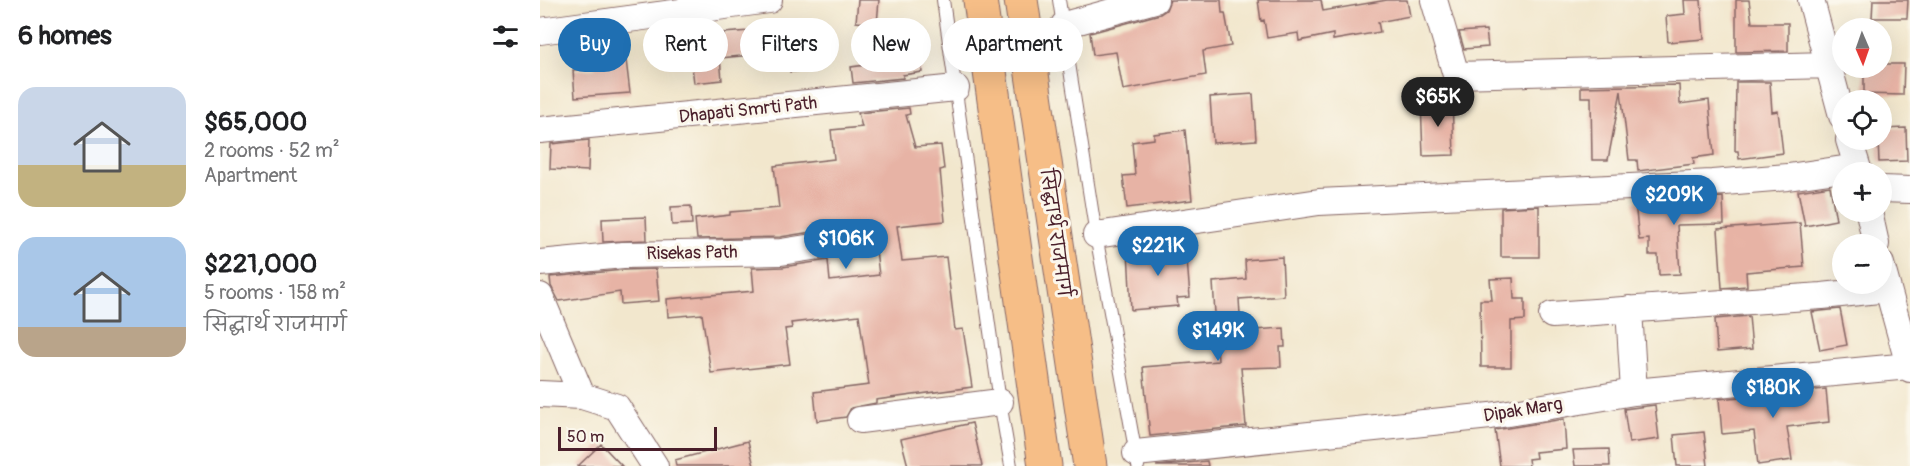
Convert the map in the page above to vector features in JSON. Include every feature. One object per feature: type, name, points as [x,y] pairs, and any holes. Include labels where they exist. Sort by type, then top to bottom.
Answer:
[{"type":"highway","points":[[980,0],[1045,466]]},
{"type":"highway","name":"सिद्धार्थ राजमार्ग","points":[[1021,0],[1090,466]]},
{"type":"street","points":[[540,31],[769,0]]},
{"type":"street","points":[[1062,12],[1155,0]]},
{"type":"street","points":[[1434,0],[1456,75],[1828,65]]},
{"type":"street","points":[[1811,0],[1835,90]]},
{"type":"street","name":"Dhapati Smrti Path","points":[[540,130],[956,88]]},
{"type":"street","points":[[1096,235],[1319,202],[1712,183],[1832,173]]},
{"type":"street","points":[[1892,189],[1910,190]]},
{"type":"street","name":"Risekas Path","points":[[540,263],[623,255],[781,252],[844,242]]},
{"type":"street","points":[[1552,315],[1843,294]]},
{"type":"street","points":[[1889,294],[1910,367]]},
{"type":"street","points":[[540,296],[582,396]]},
{"type":"street","points":[[1629,309],[1634,392]]},
{"type":"street","name":"Dipak Marg","points":[[1137,460],[1490,416],[1634,392],[1910,367]]},
{"type":"street","points":[[540,393],[582,396],[617,407],[655,466]]},
{"type":"street","points":[[860,420],[1000,402]]},
{"type":"lane","points":[[943,0],[1011,466]]},
{"type":"lane","points":[[1062,12],[1096,235],[1137,460]]},
{"type":"building","points":[[858,0],[879,0],[878,18],[856,18]]},
{"type":"building","points":[[1170,0],[1221,0],[1231,46],[1203,51],[1206,75],[1123,90],[1116,52],[1093,55],[1090,33],[1160,14],[1166,10]]},
{"type":"building","points":[[1258,0],[1321,0],[1323,11],[1387,0],[1407,0],[1410,16],[1378,22],[1380,32],[1333,40],[1333,34],[1299,41],[1298,33],[1267,38],[1264,20],[1261,21]]},
{"type":"building","points":[[1684,0],[1701,0],[1704,39],[1668,42],[1666,16],[1685,14]]},
{"type":"building","points":[[1736,0],[1749,0],[1752,23],[1788,23],[1788,51],[1736,52]]},
{"type":"building","points":[[1873,0],[1908,0],[1907,18],[1872,18]]},
{"type":"building","points":[[1486,30],[1488,47],[1464,49],[1459,32]]},
{"type":"building","points":[[740,32],[740,56],[728,57],[728,33]]},
{"type":"building","points":[[1892,64],[1904,64],[1903,95],[1892,95],[1892,90],[1864,90],[1864,78],[1892,78]]},
{"type":"building","points":[[573,72],[627,72],[630,93],[575,97]]},
{"type":"building","points":[[693,72],[721,72],[722,80],[694,83]]},
{"type":"building","points":[[852,72],[922,72],[903,75],[903,78],[853,83]]},
{"type":"building","points":[[1736,82],[1770,82],[1772,112],[1778,111],[1783,153],[1739,159],[1738,151],[1735,151]]},
{"type":"building","points":[[1679,85],[1680,104],[1709,100],[1714,155],[1693,158],[1694,164],[1638,171],[1637,160],[1629,160],[1621,91],[1608,160],[1592,160],[1591,97],[1581,97],[1581,87]]},
{"type":"building","points":[[1253,94],[1256,140],[1213,143],[1210,97]]},
{"type":"building","points":[[1452,99],[1454,155],[1423,156],[1421,101]]},
{"type":"building","points":[[909,108],[910,114],[906,115],[915,147],[941,145],[944,169],[940,170],[945,221],[897,226],[902,261],[946,257],[955,330],[963,329],[972,387],[876,400],[876,403],[851,408],[846,417],[817,421],[814,392],[869,385],[859,315],[791,323],[792,328],[785,329],[790,364],[711,373],[702,314],[668,317],[667,299],[754,291],[752,268],[783,267],[828,260],[830,281],[879,275],[873,226],[851,229],[842,227],[780,237],[697,239],[695,219],[730,215],[730,212],[779,208],[774,166],[834,159],[831,130],[862,127],[858,113]]},
{"type":"building","points":[[1906,128],[1907,161],[1879,162],[1878,150],[1892,150],[1892,129]]},
{"type":"building","points":[[1185,130],[1192,200],[1127,208],[1123,176],[1135,175],[1132,142],[1154,139],[1154,134]]},
{"type":"building","points":[[589,140],[588,171],[550,169],[551,144]]},
{"type":"building","points":[[1830,186],[1832,221],[1805,226],[1798,191]]},
{"type":"building","points":[[1723,197],[1724,224],[1677,225],[1680,274],[1659,275],[1658,255],[1649,255],[1649,239],[1639,240],[1635,202]]},
{"type":"building","points":[[691,206],[692,224],[672,225],[671,207]]},
{"type":"building","points":[[1539,206],[1539,257],[1501,257],[1501,208]]},
{"type":"building","points":[[646,217],[647,240],[603,242],[602,219]]},
{"type":"building","points":[[1800,223],[1804,267],[1746,272],[1747,286],[1722,288],[1718,229]]},
{"type":"building","points":[[1186,247],[1190,297],[1177,298],[1178,306],[1131,310],[1128,250]]},
{"type":"building","points":[[1282,257],[1284,296],[1239,299],[1241,331],[1284,328],[1285,347],[1280,347],[1281,367],[1241,368],[1246,426],[1150,436],[1143,367],[1218,361],[1213,282],[1246,279],[1245,260]]},
{"type":"building","points":[[656,269],[659,301],[621,304],[620,292],[559,301],[551,286],[550,277]]},
{"type":"building","points":[[1513,278],[1514,299],[1525,299],[1525,320],[1511,321],[1511,367],[1481,367],[1480,300],[1492,300],[1490,279]]},
{"type":"building","points":[[1840,309],[1847,345],[1820,350],[1812,312]]},
{"type":"building","points":[[1749,316],[1752,349],[1717,352],[1715,319]]},
{"type":"building","points":[[1826,389],[1829,422],[1787,427],[1792,460],[1758,465],[1754,431],[1722,434],[1719,399]]},
{"type":"building","points":[[1655,405],[1659,439],[1629,443],[1624,409]]},
{"type":"building","points":[[1564,419],[1566,449],[1535,452],[1536,458],[1528,459],[1529,466],[1500,466],[1495,430]]},
{"type":"building","points":[[972,423],[982,466],[908,466],[901,439]]},
{"type":"building","points":[[1704,432],[1708,466],[1677,466],[1674,435]]},
{"type":"building","points":[[748,441],[754,466],[676,466],[675,460]]},
{"type":"building","points":[[601,444],[622,466],[578,466]]},
{"type":"building","points":[[1609,449],[1610,466],[1575,466],[1573,450]]},
{"type":"building","points":[[1207,461],[1208,466],[1156,466]]}]
